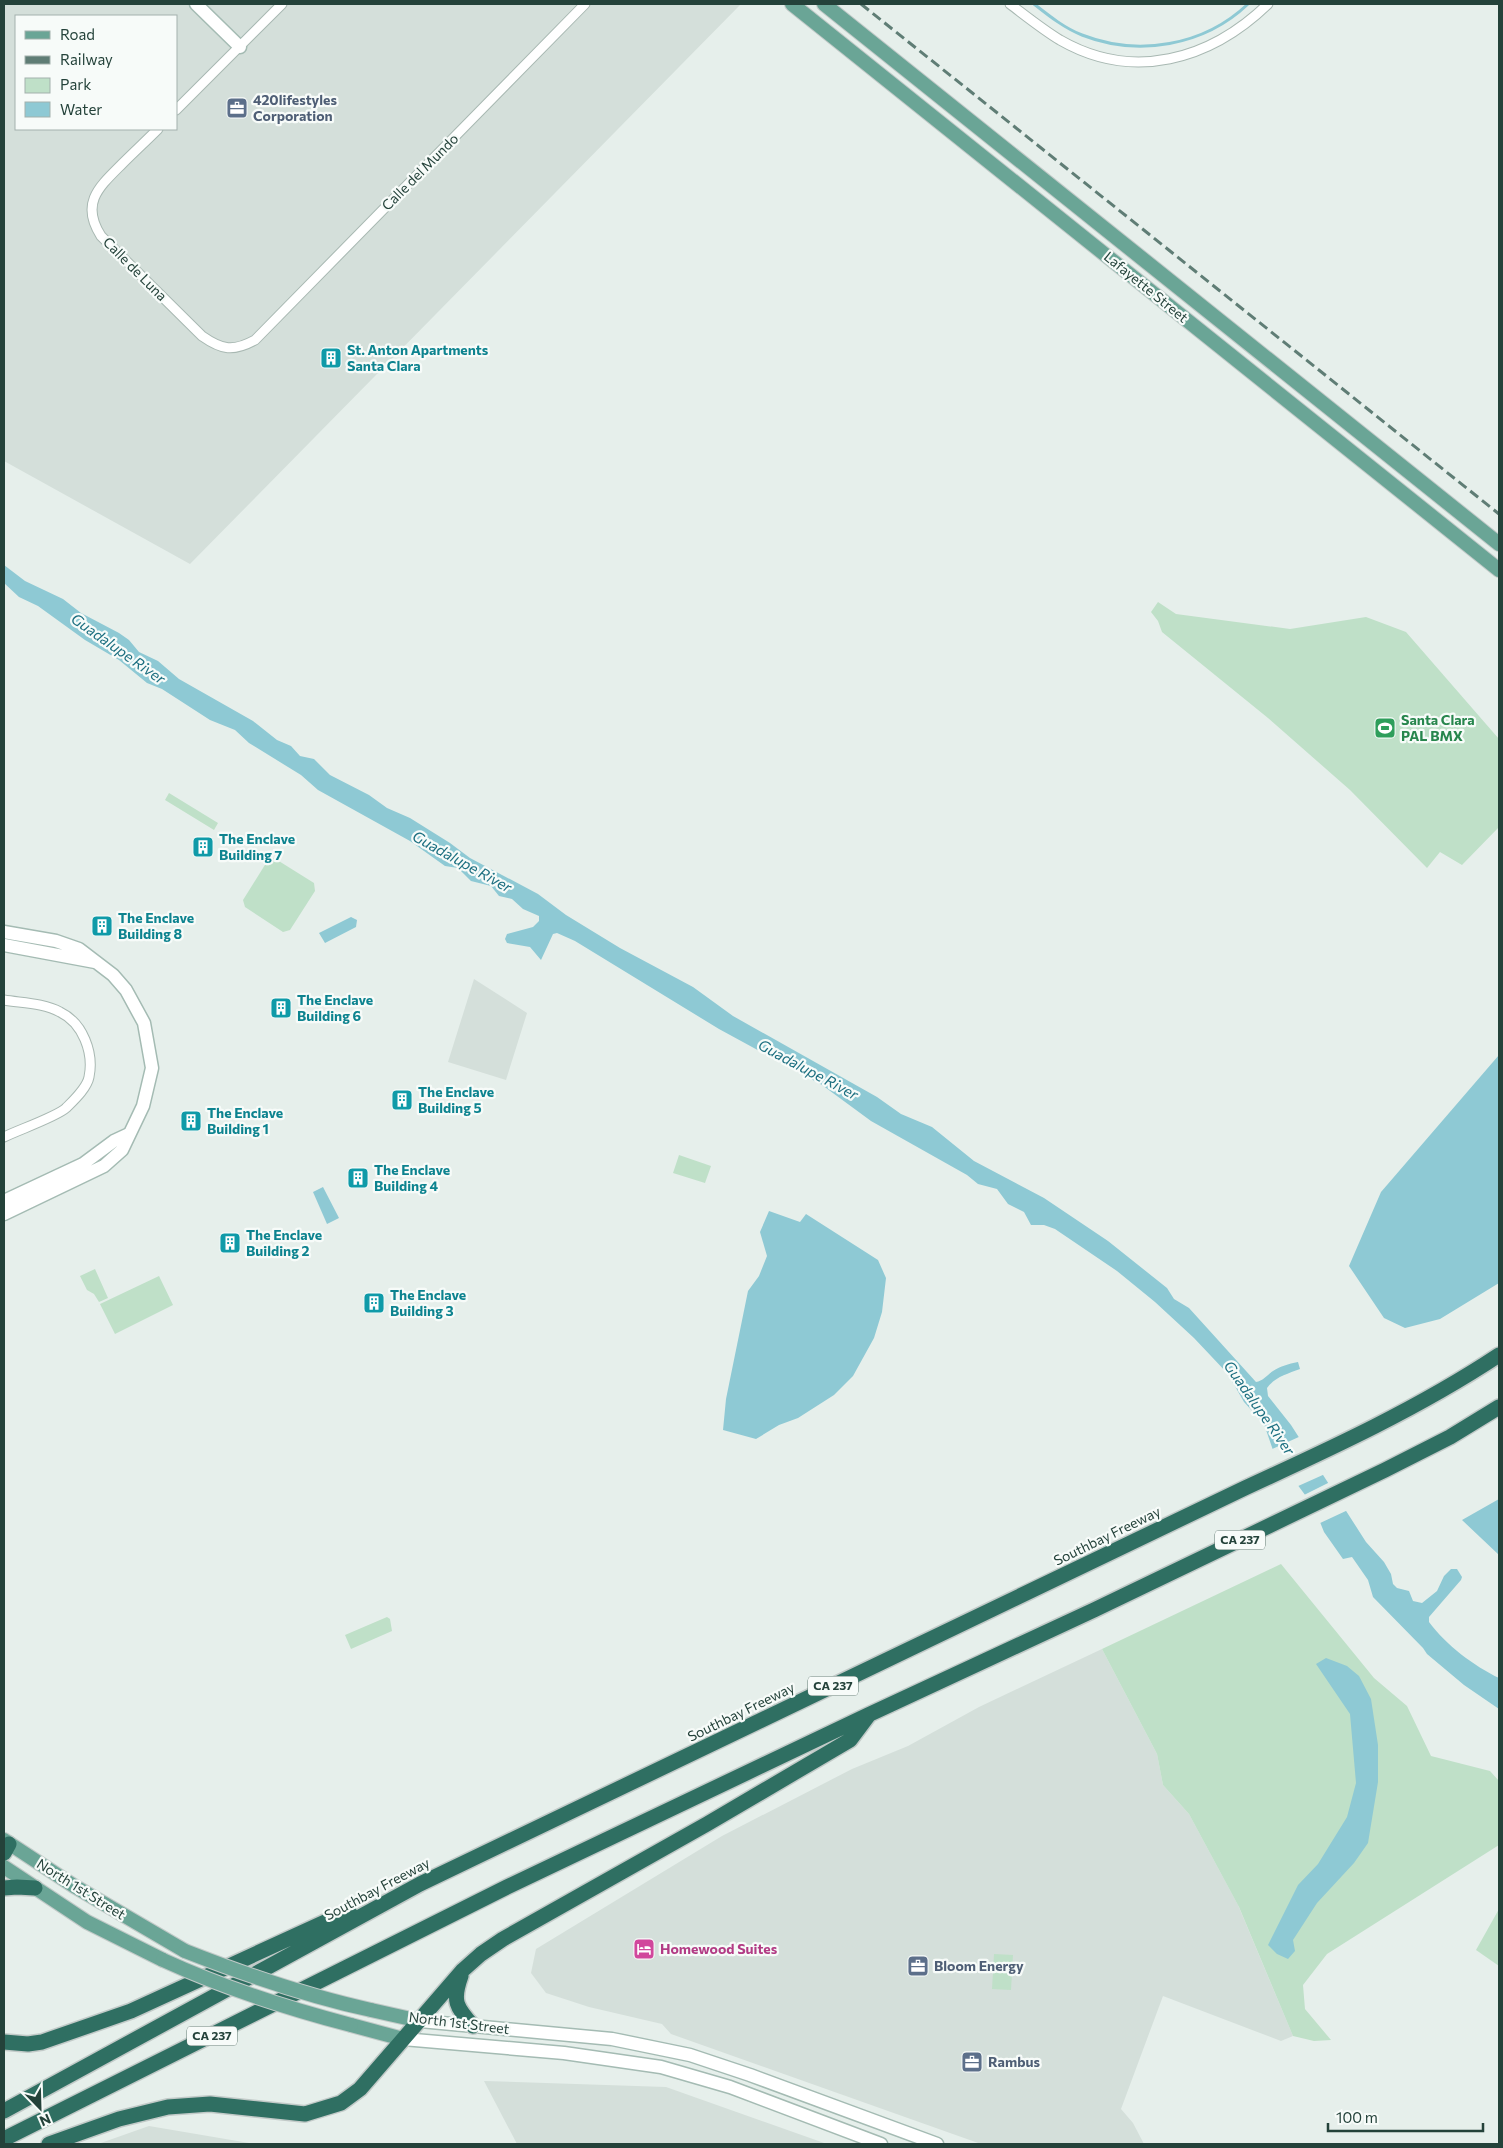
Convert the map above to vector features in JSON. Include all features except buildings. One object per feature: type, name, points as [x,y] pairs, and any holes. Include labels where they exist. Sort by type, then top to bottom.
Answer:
[{"type":"highway","name":"Southbay Freeway","points":[[4,2110],[420,1884],[1359,1435],[1426,1399],[1499,1355]]},
{"type":"highway","name":"CA 237","points":[[4,2139],[507,1887],[1094,1610],[1385,1470],[1442,1441],[1499,1407]]},
{"type":"highway","points":[[49,2144],[119,2119],[168,2107],[210,2104],[304,2114],[341,2103],[360,2089],[463,1970],[481,1954],[503,1939],[707,1824],[850,1740],[868,1715]]},
{"type":"highway","points":[[4,2042],[28,2044],[42,2042],[131,2011],[304,1933],[395,1889],[420,1884]]},
{"type":"highway","points":[[4,1888],[35,1888]]},
{"type":"highway","points":[[463,1970],[456,1990],[456,2004],[473,2026]]},
{"type":"main road","points":[[196,4],[240,47]]},
{"type":"main road","name":"Lafayette Street","points":[[792,4],[1499,570]]},
{"type":"main road","name":"Lafayette Street","points":[[824,4],[1499,544]]},
{"type":"main road","points":[[4,932],[56,941],[79,949],[113,975],[126,990],[144,1023],[151,1052],[152,1068],[150,1084],[143,1106],[122,1150],[104,1166],[4,1214]]},
{"type":"main road","points":[[4,945],[95,962]]},
{"type":"main road","points":[[4,1201],[83,1164],[114,1141],[130,1134]]},
{"type":"main road","name":"North 1st Street","points":[[6,1846],[185,1951],[305,1994],[420,2021],[612,2039],[690,2055],[750,2075],[937,2144]]},
{"type":"main road","name":"North 1st Street","points":[[4,1867],[101,1930],[202,1978],[256,1998],[403,2039],[564,2053],[661,2068],[730,2087],[882,2144]]},
{"type":"street","points":[[178,108],[282,4]]},
{"type":"street","name":"Calle del Mundo","points":[[254,340],[585,4]]},
{"type":"street","points":[[1010,4],[1048,32],[1075,47],[1105,58],[1135,61],[1179,57],[1211,46],[1242,27],[1268,4]]},
{"type":"street","name":"Calle de Luna","points":[[157,130],[96,193],[92,216],[95,226],[101,236],[202,336],[214,345],[228,349],[242,347],[254,340]]},
{"type":"street","points":[[4,1000],[44,1006],[61,1012],[78,1026],[91,1054],[89,1079],[78,1096],[64,1109],[4,1137]]},
{"type":"shaded area","points":[[4,4],[741,4],[190,564],[4,461]]},
{"type":"shaded area","points":[[474,979],[527,1013],[506,1080],[448,1062]]},
{"type":"shaded area","points":[[1102,1649],[1157,1754],[1163,1785],[1189,1814],[1238,1905],[1293,2036],[1281,2041],[1163,1996],[1121,2109],[1133,2123],[1144,2144],[981,2144],[671,2034],[662,2024],[589,2007],[546,1993],[531,1973],[536,1949],[722,1836],[852,1769],[908,1746],[979,1707]]},
{"type":"shaded area","points":[[484,2081],[666,2087],[827,2144],[517,2144]]},
{"type":"shaded area","points":[[149,2126],[255,2144],[98,2144]]},
{"type":"green space","name":"Santa Clara PAL BMX","points":[[1158,602],[1176,614],[1290,629],[1366,617],[1406,632],[1499,739],[1499,827],[1462,865],[1440,852],[1427,868],[1350,790],[1268,718],[1162,632],[1158,621],[1151,612]]},
{"type":"green space","points":[[169,793],[218,823],[214,830],[165,800]]},
{"type":"green space","points":[[274,858],[314,883],[315,891],[290,930],[283,932],[245,907],[243,900],[268,860]]},
{"type":"green space","points":[[679,1155],[711,1166],[705,1183],[673,1173]]},
{"type":"green space","points":[[95,1269],[108,1298],[99,1302],[94,1294],[87,1290],[80,1276]]},
{"type":"green space","points":[[159,1276],[173,1305],[115,1334],[100,1304]]},
{"type":"green space","points":[[1281,1564],[1374,1678],[1407,1706],[1431,1756],[1490,1771],[1499,1781],[1499,1845],[1327,1954],[1303,1985],[1305,2009],[1331,2040],[1314,2041],[1293,2036],[1239,1907],[1189,1814],[1163,1785],[1157,1754],[1102,1649]]},
{"type":"green space","points":[[387,1617],[390,1619],[392,1631],[351,1649],[345,1635]]},
{"type":"green space","points":[[1499,1909],[1499,1966],[1476,1950]]},
{"type":"green space","points":[[994,1954],[1013,1955],[1011,1990],[992,1989]]},
{"type":"water","name":"Guadalupe River","points":[[4,565],[25,581],[63,599],[81,613],[119,633],[129,640],[139,652],[158,661],[179,679],[253,721],[277,740],[291,746],[300,756],[314,759],[330,775],[369,795],[387,808],[410,818],[470,858],[538,894],[566,915],[620,948],[693,987],[733,1016],[877,1097],[901,1114],[932,1127],[974,1161],[1044,1198],[1108,1241],[1167,1288],[1174,1299],[1189,1308],[1256,1382],[1279,1368],[1298,1362],[1300,1369],[1282,1376],[1270,1384],[1267,1388],[1268,1396],[1291,1425],[1366,1542],[1384,1562],[1391,1574],[1393,1584],[1397,1588],[1409,1591],[1413,1601],[1422,1603],[1437,1591],[1444,1576],[1451,1569],[1457,1569],[1462,1577],[1461,1580],[1429,1617],[1429,1622],[1461,1654],[1499,1678],[1499,1709],[1464,1685],[1427,1654],[1373,1597],[1368,1580],[1352,1557],[1343,1559],[1324,1532],[1314,1507],[1274,1453],[1264,1424],[1244,1402],[1228,1374],[1194,1338],[1155,1302],[1117,1271],[1055,1229],[1044,1225],[1031,1225],[1024,1212],[1008,1204],[997,1189],[978,1184],[967,1175],[871,1121],[822,1085],[719,1029],[575,941],[557,933],[553,934],[541,960],[530,947],[507,943],[505,939],[507,934],[533,927],[539,921],[539,916],[523,909],[512,899],[499,896],[491,886],[471,881],[458,868],[445,866],[410,841],[318,790],[301,775],[249,743],[235,730],[210,720],[162,689],[147,683],[119,660],[85,640],[38,606],[19,597],[4,583]]},
{"type":"water","points":[[351,917],[357,920],[356,927],[325,943],[319,933]]},
{"type":"water","points":[[1499,1055],[1499,1283],[1440,1319],[1405,1328],[1384,1318],[1349,1266],[1381,1192]]},
{"type":"water","points":[[323,1187],[339,1218],[327,1224],[313,1192]]},
{"type":"water","points":[[769,1211],[800,1222],[806,1214],[878,1260],[886,1278],[882,1312],[874,1338],[853,1376],[834,1395],[798,1418],[779,1425],[756,1439],[723,1430],[726,1399],[748,1291],[759,1276],[767,1256],[760,1232]]},
{"type":"water","points":[[1499,1499],[1499,1555],[1462,1520]]},
{"type":"water","points":[[1326,1658],[1347,1666],[1359,1676],[1371,1699],[1378,1745],[1378,1782],[1368,1843],[1354,1863],[1317,1903],[1293,1940],[1295,1951],[1288,1959],[1277,1954],[1268,1945],[1298,1885],[1318,1864],[1347,1817],[1356,1783],[1350,1714],[1316,1664]]},
{"type":"pier","points":[[1301,1436],[1325,1474],[1296,1487],[1270,1450]]},
{"type":"pier","points":[[1330,1482],[1348,1510],[1318,1524],[1312,1509],[1302,1496]]},
{"type":"waterway","points":[[1034,4],[1063,25],[1082,35],[1103,42],[1148,46],[1170,44],[1211,30],[1231,18],[1248,4]]},
{"type":"railway","points":[[861,4],[1499,514]]},
{"type":"place","name":"420lifestyles Corporation","points":[[237,108]]},
{"type":"place","name":"St. Anton Apartments Santa Clara","points":[[331,358]]},
{"type":"place","name":"Santa Clara PAL BMX","points":[[1385,728]]},
{"type":"place","name":"The Enclave Building 7","points":[[203,847]]},
{"type":"place","name":"The Enclave Building 8","points":[[102,926]]},
{"type":"place","name":"The Enclave Building 6","points":[[281,1008]]},
{"type":"place","name":"The Enclave Building 5","points":[[402,1100]]},
{"type":"place","name":"The Enclave Building 1","points":[[191,1121]]},
{"type":"place","name":"The Enclave Building 4","points":[[358,1178]]},
{"type":"place","name":"The Enclave Building 2","points":[[230,1243]]},
{"type":"place","name":"The Enclave Building 3","points":[[374,1303]]},
{"type":"place","name":"Homewood Suites","points":[[644,1949]]},
{"type":"place","name":"Bloom Energy","points":[[918,1966]]},
{"type":"place","name":"Rambus","points":[[972,2062]]}]
